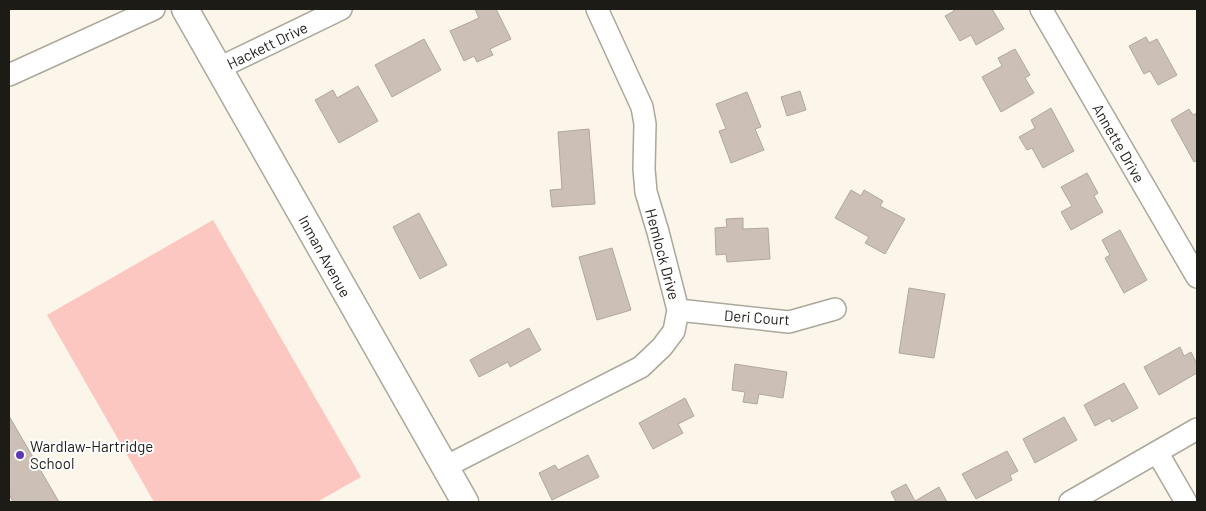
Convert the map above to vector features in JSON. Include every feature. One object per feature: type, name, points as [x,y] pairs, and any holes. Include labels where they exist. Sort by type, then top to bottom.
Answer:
[{"type":"main road","name":"Inman Avenue","points":[[185,9],[465,502]]},
{"type":"street","points":[[9,75],[154,9]]},
{"type":"street","name":"Hackett Drive","points":[[219,68],[341,9]]},
{"type":"street","name":"Hemlock Drive","points":[[445,467],[641,367],[662,347],[674,330],[678,310],[646,192],[644,169],[645,124],[642,107],[597,9]]},
{"type":"street","name":"Annette Drive","points":[[1041,9],[1197,277]]},
{"type":"street","name":"Deri Court","points":[[678,310],[789,322],[835,309]]},
{"type":"street","points":[[1070,502],[1197,430]]},
{"type":"street","points":[[1157,452],[1186,502]]},
{"type":"shaded area","points":[[213,220],[361,477],[317,502],[154,502],[47,315]]},
{"type":"building","points":[[475,9],[496,9],[511,39],[490,49],[493,55],[477,62],[474,56],[464,61],[450,31],[479,18]]},
{"type":"building","points":[[953,9],[992,9],[1004,29],[976,45],[971,35],[960,41],[945,16],[954,11]]},
{"type":"building","points":[[1146,37],[1149,43],[1157,39],[1177,75],[1158,85],[1150,71],[1144,74],[1129,46]]},
{"type":"building","points":[[424,39],[441,70],[392,97],[375,65]]},
{"type":"building","points":[[1015,49],[1030,75],[1025,78],[1034,93],[1001,112],[982,77],[1002,66],[998,58]]},
{"type":"building","points":[[358,86],[378,121],[339,143],[315,100],[333,90],[337,98]]},
{"type":"building","points":[[800,91],[806,110],[787,116],[781,97]]},
{"type":"building","points":[[747,92],[761,127],[755,129],[764,150],[731,163],[719,131],[726,129],[716,104]]},
{"type":"building","points":[[1051,108],[1074,151],[1043,168],[1032,148],[1027,150],[1019,137],[1035,128],[1031,120]]},
{"type":"building","points":[[1189,109],[1193,115],[1197,113],[1197,160],[1194,162],[1171,120]]},
{"type":"building","points":[[589,129],[595,204],[552,207],[550,190],[562,189],[558,132]]},
{"type":"building","points":[[1087,173],[1098,193],[1094,196],[1103,212],[1071,230],[1061,212],[1072,206],[1061,187]]},
{"type":"building","points":[[851,190],[861,196],[864,190],[883,201],[880,206],[905,219],[885,254],[865,243],[869,237],[835,218]]},
{"type":"building","points":[[419,213],[447,265],[420,279],[393,227]]},
{"type":"building","points":[[743,218],[743,229],[768,228],[770,259],[727,262],[726,254],[716,255],[715,228],[727,227],[726,219]]},
{"type":"building","points":[[1120,230],[1147,280],[1124,293],[1105,258],[1110,255],[1102,240]]},
{"type":"building","points":[[612,248],[631,310],[597,320],[579,257]]},
{"type":"building","points":[[909,288],[945,294],[934,358],[899,353]]},
{"type":"building","points":[[529,328],[541,350],[510,367],[508,362],[479,377],[470,360]]},
{"type":"building","points":[[1180,347],[1184,356],[1191,352],[1197,364],[1197,373],[1159,395],[1144,367]]},
{"type":"building","points":[[735,364],[787,372],[783,398],[759,394],[757,404],[743,402],[745,392],[732,390]]},
{"type":"building","points":[[1124,383],[1138,408],[1112,422],[1110,418],[1095,426],[1084,405]]},
{"type":"building","points":[[685,398],[694,416],[678,424],[683,433],[653,449],[639,423]]},
{"type":"building","name":"Wardlaw-Hartridge School","points":[[9,416],[59,502],[13,502],[9,494]]},
{"type":"building","points":[[1064,417],[1077,440],[1035,463],[1023,439]]},
{"type":"building","points":[[1007,451],[1018,471],[1010,475],[1012,480],[976,499],[962,474]]},
{"type":"building","points":[[588,455],[599,477],[552,500],[539,473],[555,465],[558,470]]},
{"type":"building","points":[[906,484],[915,501],[939,487],[947,502],[896,502],[891,492]]},
{"type":"place","name":"Wardlaw-Hartridge School","points":[[20,455]]}]
